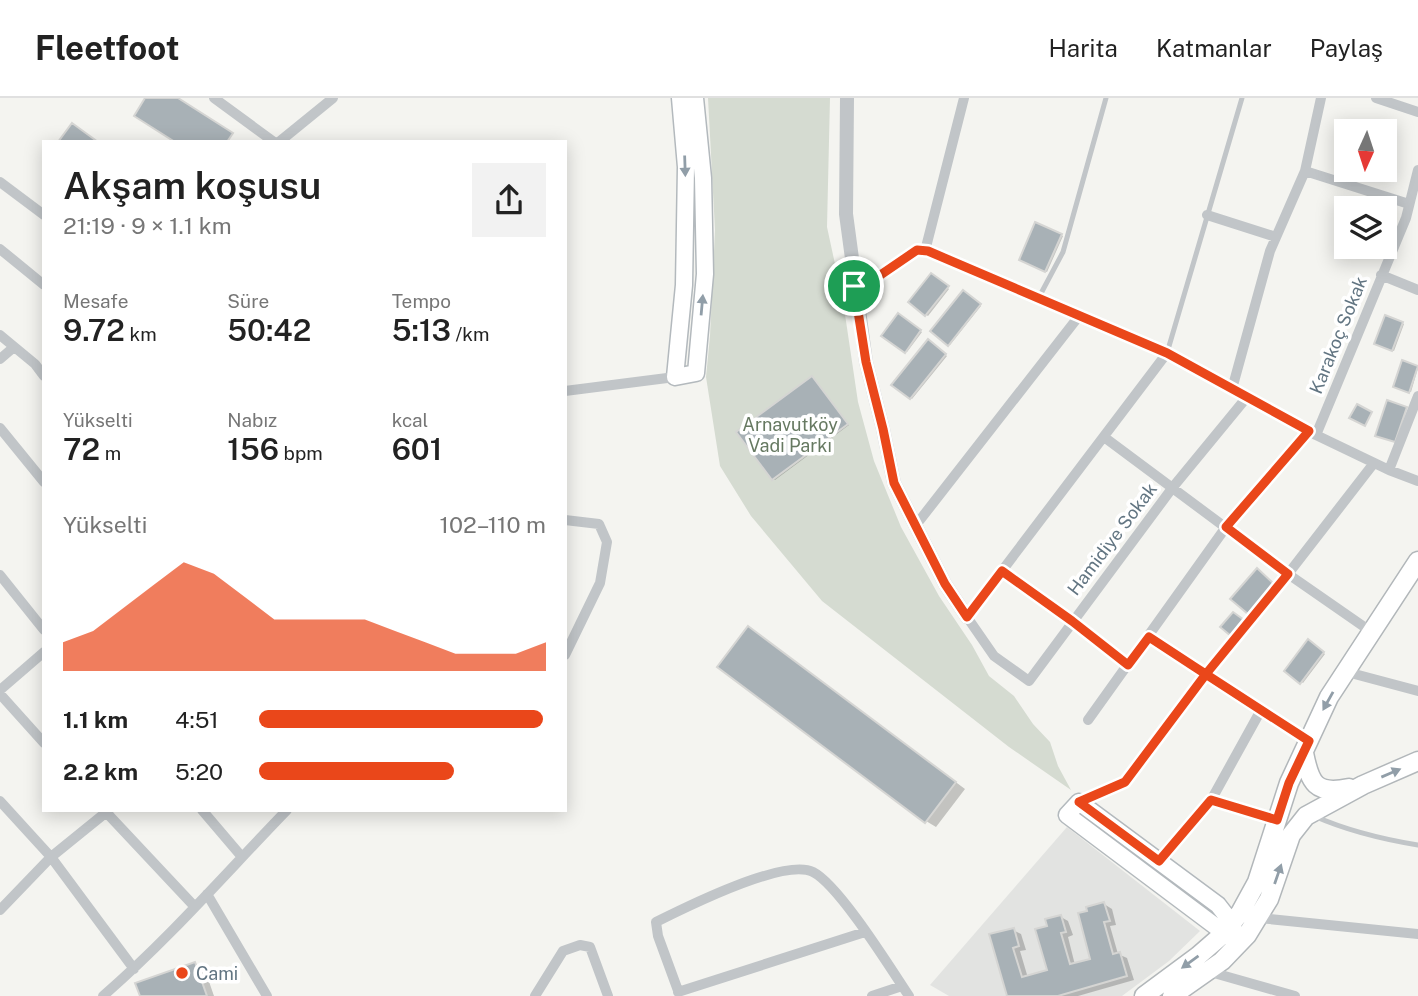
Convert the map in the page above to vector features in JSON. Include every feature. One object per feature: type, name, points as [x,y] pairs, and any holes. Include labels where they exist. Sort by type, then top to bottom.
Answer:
[{"type":"main road","points":[[680,98],[686,167],[684,285],[675,377],[696,373],[705,274],[703,178],[695,98]]},
{"type":"main road","points":[[1144,996],[1198,956],[1240,913],[1257,882],[1289,783],[1329,697],[1418,561]]},
{"type":"main road","points":[[1306,747],[1309,777],[1316,786],[1336,791],[1363,785]]},
{"type":"main road","points":[[1172,996],[1222,961],[1259,918],[1269,899],[1291,835],[1310,814],[1363,785],[1418,761]]},
{"type":"main road","points":[[1228,928],[1067,815],[1079,802],[1218,905],[1239,944]]},
{"type":"street","points":[[214,98],[273,140]]},
{"type":"street","points":[[279,140],[333,98]]},
{"type":"street","points":[[847,98],[846,214],[866,362],[894,483],[945,584],[967,617],[1167,353]]},
{"type":"street","points":[[925,251],[964,98]]},
{"type":"street","points":[[1232,389],[1270,251],[1304,171],[1321,98]]},
{"type":"street","points":[[1376,98],[1418,112]]},
{"type":"street","name":"Karakoç Sokak","points":[[1088,720],[1226,527],[1313,433],[1406,218],[1418,170]]},
{"type":"street","points":[[1304,171],[1409,204]]},
{"type":"street","points":[[0,181],[42,213]]},
{"type":"street","points":[[1207,215],[1276,237]]},
{"type":"street","points":[[0,249],[42,283]]},
{"type":"street","points":[[854,286],[876,278],[917,250],[925,251],[1167,353],[1313,433],[1418,481]]},
{"type":"street","points":[[1381,275],[1418,290]]},
{"type":"street","points":[[916,525],[1079,316]]},
{"type":"street","points":[[0,335],[14,347],[40,360]]},
{"type":"street","points":[[0,359],[14,347]]},
{"type":"street","points":[[567,391],[675,377]]},
{"type":"street","points":[[1389,470],[1418,396]]},
{"type":"street","name":"Hamidiye Sokak","points":[[967,617],[994,656],[1030,681],[1173,486],[1247,397]]},
{"type":"street","points":[[0,428],[42,480]]},
{"type":"street","points":[[1104,436],[1288,574],[1373,633]]},
{"type":"street","points":[[1079,802],[1125,782],[1206,674],[1374,463]]},
{"type":"street","points":[[567,520],[600,524],[607,542],[600,583],[567,651]]},
{"type":"street","points":[[1002,571],[1128,665]]},
{"type":"street","points":[[0,575],[42,628]]},
{"type":"street","points":[[1149,637],[1261,710],[1306,747]]},
{"type":"street","points":[[42,654],[0,692],[42,741]]},
{"type":"street","points":[[1347,672],[1418,691]]},
{"type":"street","points":[[1159,861],[1211,800],[1261,710]]},
{"type":"street","points":[[1211,800],[1277,820]]},
{"type":"street","points":[[0,801],[51,857],[134,969]]},
{"type":"street","points":[[0,911],[51,857],[105,812]]},
{"type":"street","points":[[107,812],[195,907]]},
{"type":"street","points":[[204,812],[242,857]]},
{"type":"street","points":[[103,996],[134,969],[285,812]]},
{"type":"street","points":[[865,932],[679,994],[658,936],[656,922],[768,874],[791,869],[813,872],[836,892],[865,932],[909,996]]},
{"type":"street","points":[[207,894],[267,996]]},
{"type":"street","points":[[1259,918],[1418,934]]},
{"type":"street","points":[[535,996],[563,951],[580,946],[590,947],[608,996]]},
{"type":"street","points":[[1207,971],[1295,996]]},
{"type":"street","points":[[872,996],[902,986]]},
{"type":"lane","points":[[1038,299],[1063,252],[1106,98]]},
{"type":"lane","points":[[1167,353],[1242,98]]},
{"type":"lane","points":[[1310,814],[1374,838],[1418,845]]},
{"type":"shaded area","points":[[1067,827],[1200,931],[1169,961],[1122,996],[949,996],[930,985]]},
{"type":"green space","name":"Arnavutköy Vadi Parkı","points":[[708,98],[830,98],[827,227],[843,301],[858,402],[874,461],[901,527],[939,596],[989,676],[1014,696],[1033,724],[1050,742],[1058,766],[1071,790],[1009,747],[822,601],[751,516],[720,466],[706,377],[715,230]]},
{"type":"building","points":[[145,98],[178,98],[233,133],[228,140],[172,140],[134,116]]},
{"type":"building","points":[[72,123],[95,140],[59,140]]},
{"type":"building","points":[[1035,222],[1062,234],[1045,272],[1019,260]]},
{"type":"building","points":[[931,273],[949,286],[925,316],[908,302]]},
{"type":"building","points":[[963,290],[981,304],[948,346],[930,331]]},
{"type":"building","points":[[898,313],[921,330],[905,353],[881,336]]},
{"type":"building","points":[[1385,315],[1403,322],[1392,351],[1374,344]]},
{"type":"building","points":[[928,339],[946,354],[910,399],[891,385]]},
{"type":"building","points":[[1402,360],[1418,366],[1409,393],[1393,387]]},
{"type":"building","points":[[812,376],[848,424],[772,480],[736,432]]},
{"type":"building","points":[[1387,400],[1407,407],[1395,442],[1375,436]]},
{"type":"building","points":[[1357,404],[1372,412],[1365,426],[1349,418]]},
{"type":"building","points":[[1257,568],[1274,584],[1248,614],[1230,599]]},
{"type":"building","points":[[1233,612],[1244,620],[1231,636],[1220,627]]},
{"type":"building","points":[[748,626],[956,782],[925,823],[717,667]]},
{"type":"building","points":[[1308,639],[1324,652],[1300,684],[1284,671]]},
{"type":"building","points":[[1104,902],[1110,921],[1104,922],[1113,954],[1120,952],[1127,976],[1058,996],[1007,996],[989,934],[1014,928],[1019,946],[1013,948],[1022,977],[1047,970],[1035,929],[1047,926],[1045,919],[1061,915],[1066,932],[1061,933],[1070,964],[1090,959],[1078,913],[1087,911],[1086,907]]},
{"type":"building","name":"Cami","points":[[195,962],[207,996],[140,996],[135,983]]},
{"type":"place","name":"Cami","points":[[182,973]]},
{"type":"route","points":[[854,286],[866,362],[894,483],[945,584],[967,617],[1002,571],[1128,665],[1149,637],[1206,674],[1261,710],[1309,741],[1289,783],[1277,820],[1211,800],[1159,861],[1079,802],[1125,782],[1206,674],[1288,574],[1226,527],[1309,431],[1167,353],[928,251],[917,250],[876,278],[854,286]]}]
